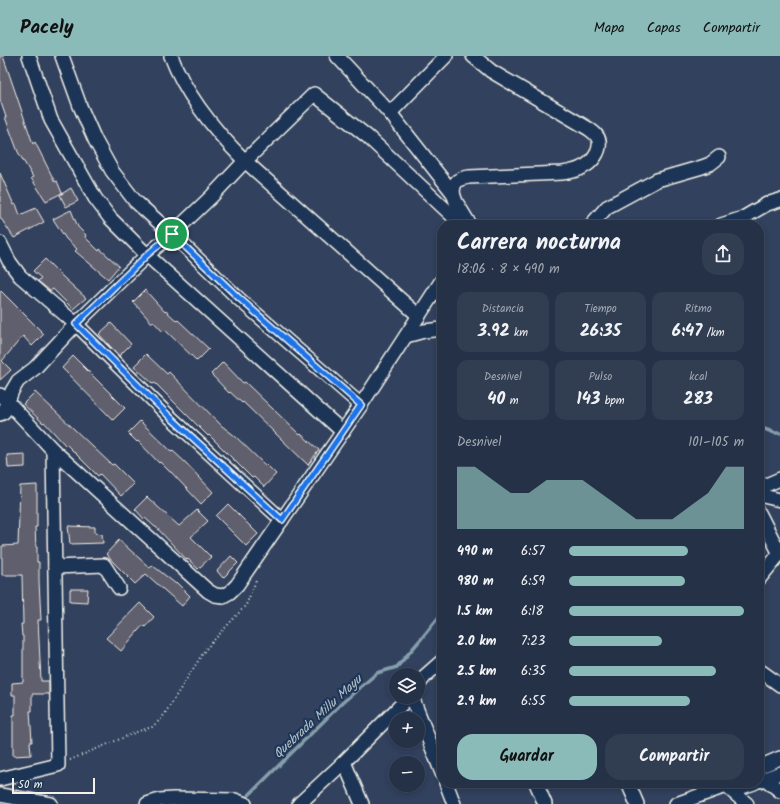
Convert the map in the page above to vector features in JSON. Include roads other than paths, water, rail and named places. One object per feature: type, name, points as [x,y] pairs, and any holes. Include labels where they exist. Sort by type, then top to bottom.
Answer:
[{"type":"street","points":[[29,56],[51,120],[95,198],[110,218],[147,255],[343,432]]},
{"type":"street","points":[[62,56],[80,106],[95,140],[112,172],[136,201],[239,298],[361,405]]},
{"type":"street","points":[[171,56],[184,83],[196,103],[222,138],[245,161],[419,316]]},
{"type":"street","points":[[338,56],[390,113],[453,193],[456,202],[467,220]]},
{"type":"street","points":[[390,113],[446,56]]},
{"type":"street","points":[[453,193],[454,185],[462,178],[562,174],[574,171],[585,167],[594,159],[599,148],[599,142],[596,135],[589,129],[491,71],[474,56]]},
{"type":"street","points":[[0,414],[4,412],[4,399],[18,382],[35,368],[76,324],[147,255],[172,234],[211,197],[245,161],[314,94],[368,137],[457,220]]},
{"type":"street","points":[[596,220],[607,208],[657,180],[702,167],[710,164],[719,157]]},
{"type":"street","points":[[737,220],[767,204],[780,200]]},
{"type":"street","points":[[0,243],[9,261],[20,276],[76,324],[168,415],[282,520]]},
{"type":"street","points":[[4,399],[53,450],[208,591],[215,595],[223,596],[237,585],[343,432],[437,288]]},
{"type":"street","points":[[406,336],[424,331],[437,330]]},
{"type":"street","points":[[0,779],[58,765],[53,450]]},
{"type":"street","points":[[764,486],[780,479]]},
{"type":"street","points":[[764,497],[780,500]]},
{"type":"street","points":[[764,523],[780,554],[764,573]]},
{"type":"street","points":[[55,566],[104,565],[119,588]]},
{"type":"street","points":[[425,677],[437,666]]},
{"type":"street","points":[[764,674],[780,686]]},
{"type":"street","points":[[299,804],[403,704]]},
{"type":"street","points":[[413,704],[437,761]]},
{"type":"street","points":[[764,765],[780,758]]},
{"type":"street","points":[[344,762],[362,804]]},
{"type":"street","points":[[764,779],[780,773]]},
{"type":"street","points":[[764,783],[780,791]]},
{"type":"street","points":[[448,788],[454,804]]},
{"type":"street","points":[[538,788],[545,804]]},
{"type":"street","points":[[630,788],[637,804]]},
{"type":"street","points":[[676,804],[716,788]]},
{"type":"street","points":[[730,788],[748,804]]},
{"type":"street","points":[[0,795],[51,804]]},
{"type":"street","points":[[147,804],[160,800],[173,799],[235,800],[245,804]]},
{"type":"waterway","name":"Quebrada Millu Mayu","points":[[764,429],[775,433],[780,433]]},
{"type":"waterway","name":"Quebrada Millu Mayu","points":[[244,800],[342,703],[377,673],[397,667],[437,619]]}]
